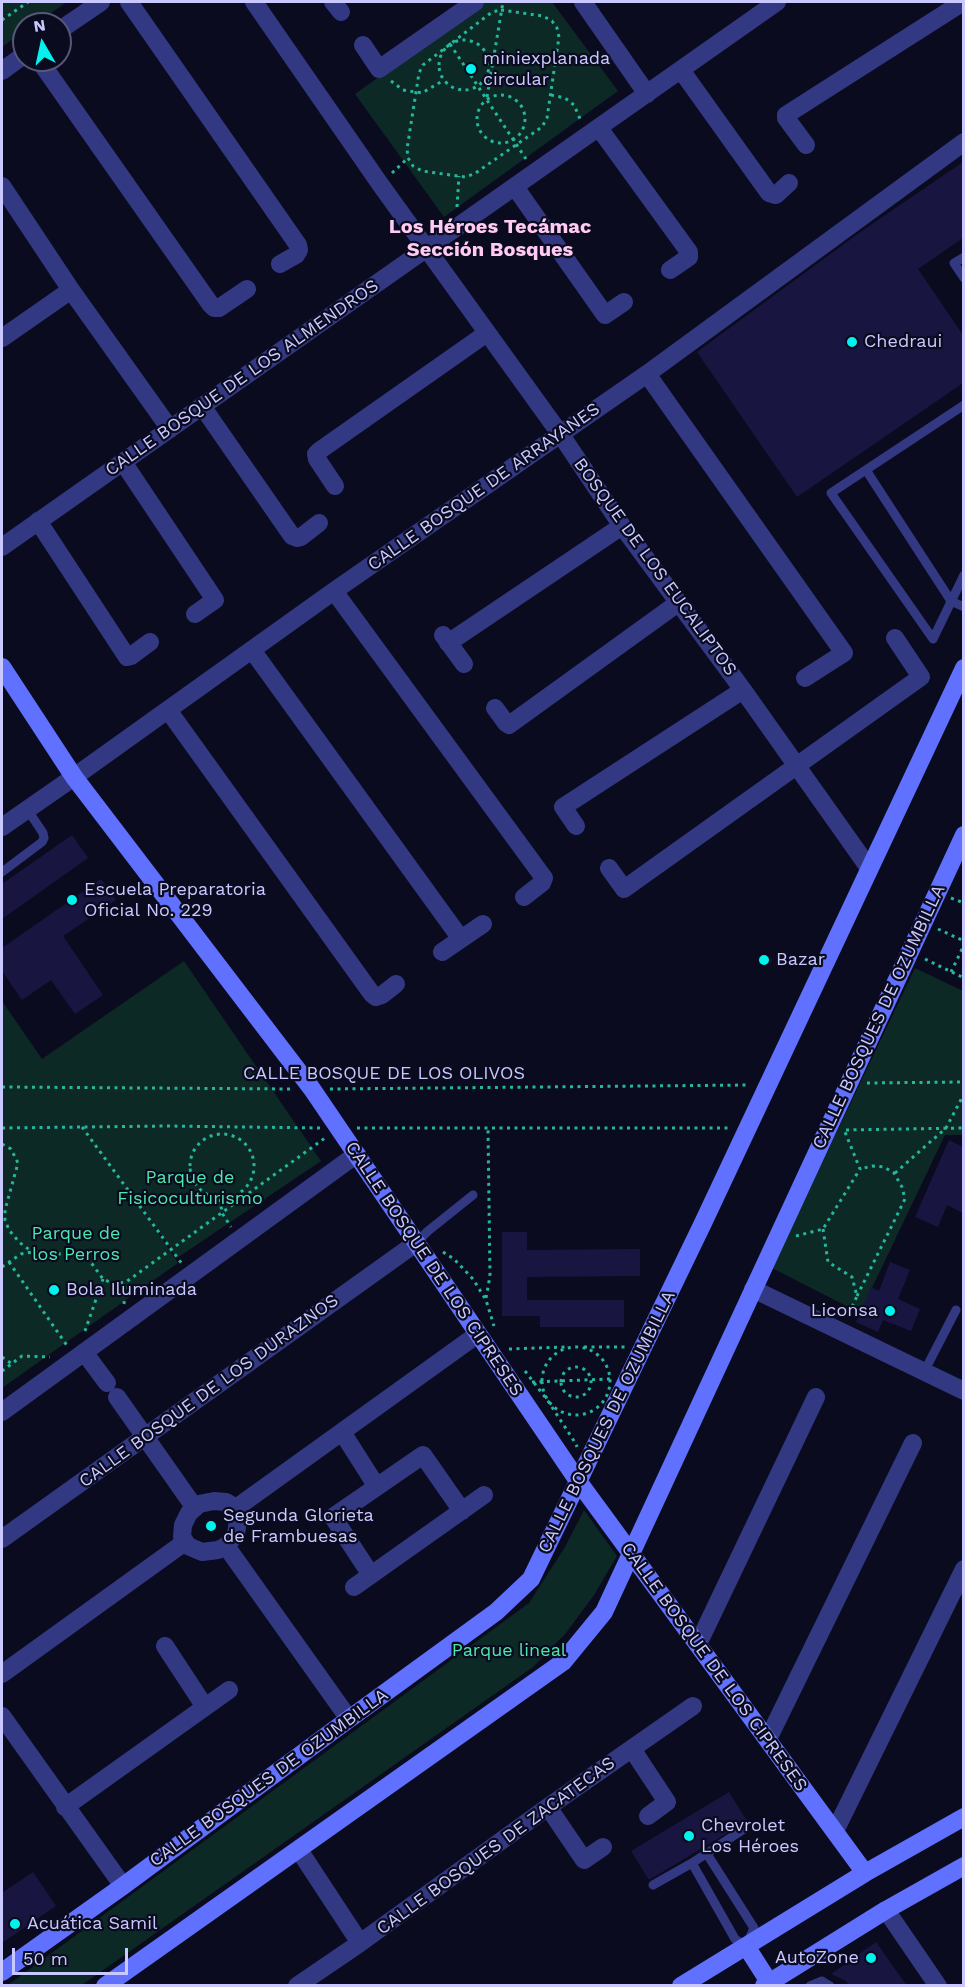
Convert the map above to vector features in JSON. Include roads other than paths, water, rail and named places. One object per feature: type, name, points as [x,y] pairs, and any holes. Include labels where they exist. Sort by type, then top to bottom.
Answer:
[{"type":"main road","name":"CALLE BOSQUES DE OZUMBILLA","points":[[2,1972],[496,1612],[531,1578],[578,1481],[618,1379],[642,1347],[963,668]]},
{"type":"main road","name":"CALLE BOSQUE DE LOS CIPRESES","points":[[5,679],[74,777],[312,1089],[578,1481],[865,1873]]},
{"type":"main road","name":"CALLE BOSQUES DE OZUMBILLA","points":[[105,1986],[299,1851],[563,1662],[604,1612],[963,835]]},
{"type":"main road","points":[[681,1986],[962,1816]]},
{"type":"main road","points":[[746,1946],[766,1984],[886,1910],[963,1866]]},
{"type":"street","points":[[72,22],[101,2]]},
{"type":"street","points":[[129,2],[298,245],[299,250],[296,255],[280,264]]},
{"type":"street","name":"BOSQUE DE LOS EUCALIPTOS","points":[[254,2],[426,249],[561,435],[622,526],[743,690],[869,868]]},
{"type":"street","points":[[363,45],[379,69],[475,2]]},
{"type":"street","points":[[583,2],[647,94]]},
{"type":"street","name":"CALLE BOSQUE DE LOS ALMENDROS","points":[[2,546],[777,2]]},
{"type":"street","points":[[806,145],[786,115],[963,2]]},
{"type":"street","points":[[681,70],[769,194],[776,195],[789,183]]},
{"type":"street","points":[[47,72],[214,308],[219,308],[247,289]]},
{"type":"street","points":[[593,132],[689,252],[689,257],[670,270]]},
{"type":"street","name":"CALLE BOSQUE DE ARRAYANES","points":[[2,826],[334,591],[647,374],[963,142]]},
{"type":"street","points":[[515,187],[605,315],[624,302]]},
{"type":"street","points":[[5,198],[170,429]]},
{"type":"street","points":[[2,338],[71,290]]},
{"type":"street","points":[[335,486],[316,454],[487,333]]},
{"type":"street","points":[[647,374],[844,653],[805,678]]},
{"type":"street","points":[[202,406],[292,536],[301,537],[319,523]]},
{"type":"street","points":[[123,462],[215,600],[195,614]]},
{"type":"street","points":[[38,521],[127,657],[150,642]]},
{"type":"street","points":[[464,664],[446,639],[622,526]]},
{"type":"street","points":[[334,591],[544,878],[542,883],[524,897]]},
{"type":"street","points":[[495,708],[509,725],[678,603]]},
{"type":"street","points":[[609,868],[624,889],[921,677],[895,638]]},
{"type":"street","points":[[252,650],[461,939]]},
{"type":"street","points":[[576,826],[563,807],[743,690]]},
{"type":"street","points":[[168,710],[372,994],[376,997],[382,995],[396,984]]},
{"type":"street","points":[[442,952],[483,924]]},
{"type":"street","points":[[2,1412],[357,1154]]},
{"type":"street","name":"CALLE BOSQUE DE LOS DURAZNOS","points":[[2,1539],[416,1243]]},
{"type":"street","points":[[753,1289],[963,1391]]},
{"type":"street","points":[[236,1508],[342,1432],[483,1342]]},
{"type":"street","points":[[80,1355],[112,1390],[195,1508]]},
{"type":"street","points":[[698,1644],[816,1396]]},
{"type":"street","points":[[342,1432],[377,1487]]},
{"type":"street","points":[[768,1739],[913,1443]]},
{"type":"street","points":[[371,1575],[333,1517],[423,1455],[462,1511]]},
{"type":"street","points":[[354,1587],[484,1496]]},
{"type":"street","points":[[214,1501],[226,1502],[236,1508],[238,1520],[236,1534],[226,1546],[218,1550],[202,1552],[188,1546],[182,1537],[183,1525],[189,1513],[199,1504],[214,1501]]},
{"type":"street","points":[[2,1674],[185,1542]]},
{"type":"street","points":[[226,1546],[349,1719]]},
{"type":"street","points":[[835,1831],[963,1569]]},
{"type":"street","points":[[165,1646],[205,1707]]},
{"type":"street","points":[[65,1807],[229,1690]]},
{"type":"street","name":"CALLE BOSQUES DE ZACATECAS","points":[[297,1986],[693,1706]]},
{"type":"street","points":[[2,1716],[123,1886]]},
{"type":"street","points":[[632,1749],[668,1802],[648,1816]]},
{"type":"street","points":[[548,1808],[584,1860],[603,1847]]},
{"type":"street","points":[[299,1851],[360,1943]]},
{"type":"street","points":[[886,1910],[938,1986]]},
{"type":"lane","points":[[963,257],[954,263],[963,278]]},
{"type":"lane","points":[[963,405],[831,493],[933,639],[963,575]]},
{"type":"lane","points":[[866,470],[951,601],[963,607]]},
{"type":"lane","points":[[2,872],[42,842],[44,838],[27,809]]},
{"type":"lane","points":[[416,1243],[473,1195]]},
{"type":"lane","points":[[924,1372],[956,1310]]},
{"type":"lane","points":[[652,1885],[707,1854],[744,1829]]},
{"type":"lane","points":[[692,1863],[735,1939],[746,1946],[754,1928],[707,1854]]},
{"type":"lane","points":[[702,1880],[718,1870]]},
{"type":"lane","points":[[720,1912],[737,1902]]},
{"type":"lane","points":[[810,1986],[822,1981],[830,1986]]},
{"type":"place","name":"miniexplanada circular","points":[[471,69]]},
{"type":"place","name":"Chedraui","points":[[852,342]]},
{"type":"place","name":"Escuela Preparatoria Oficial No. 229","points":[[72,900]]},
{"type":"place","name":"Bazar","points":[[764,960]]},
{"type":"place","name":"Bola Iluminada","points":[[54,1290]]},
{"type":"place","name":"Liconsa","points":[[890,1311]]},
{"type":"place","name":"Segunda Glorieta de Frambuesas","points":[[211,1526]]},
{"type":"place","name":"Chevrolet Los Héroes","points":[[689,1836]]},
{"type":"place","name":"Acuática Samil","points":[[15,1924]]},
{"type":"place","name":"AutoZone","points":[[871,1958]]},
{"type":"district","name":"Los Héroes Tecámac Sección Bosques","points":[[490,238]]},
{"type":"park label","name":"Parque de Fisicoculturismo","points":[[190,1188]]},
{"type":"park label","name":"Parque de los Perros","points":[[76,1244]]},
{"type":"park label","name":"Parque lineal","points":[[509,1651]]}]
